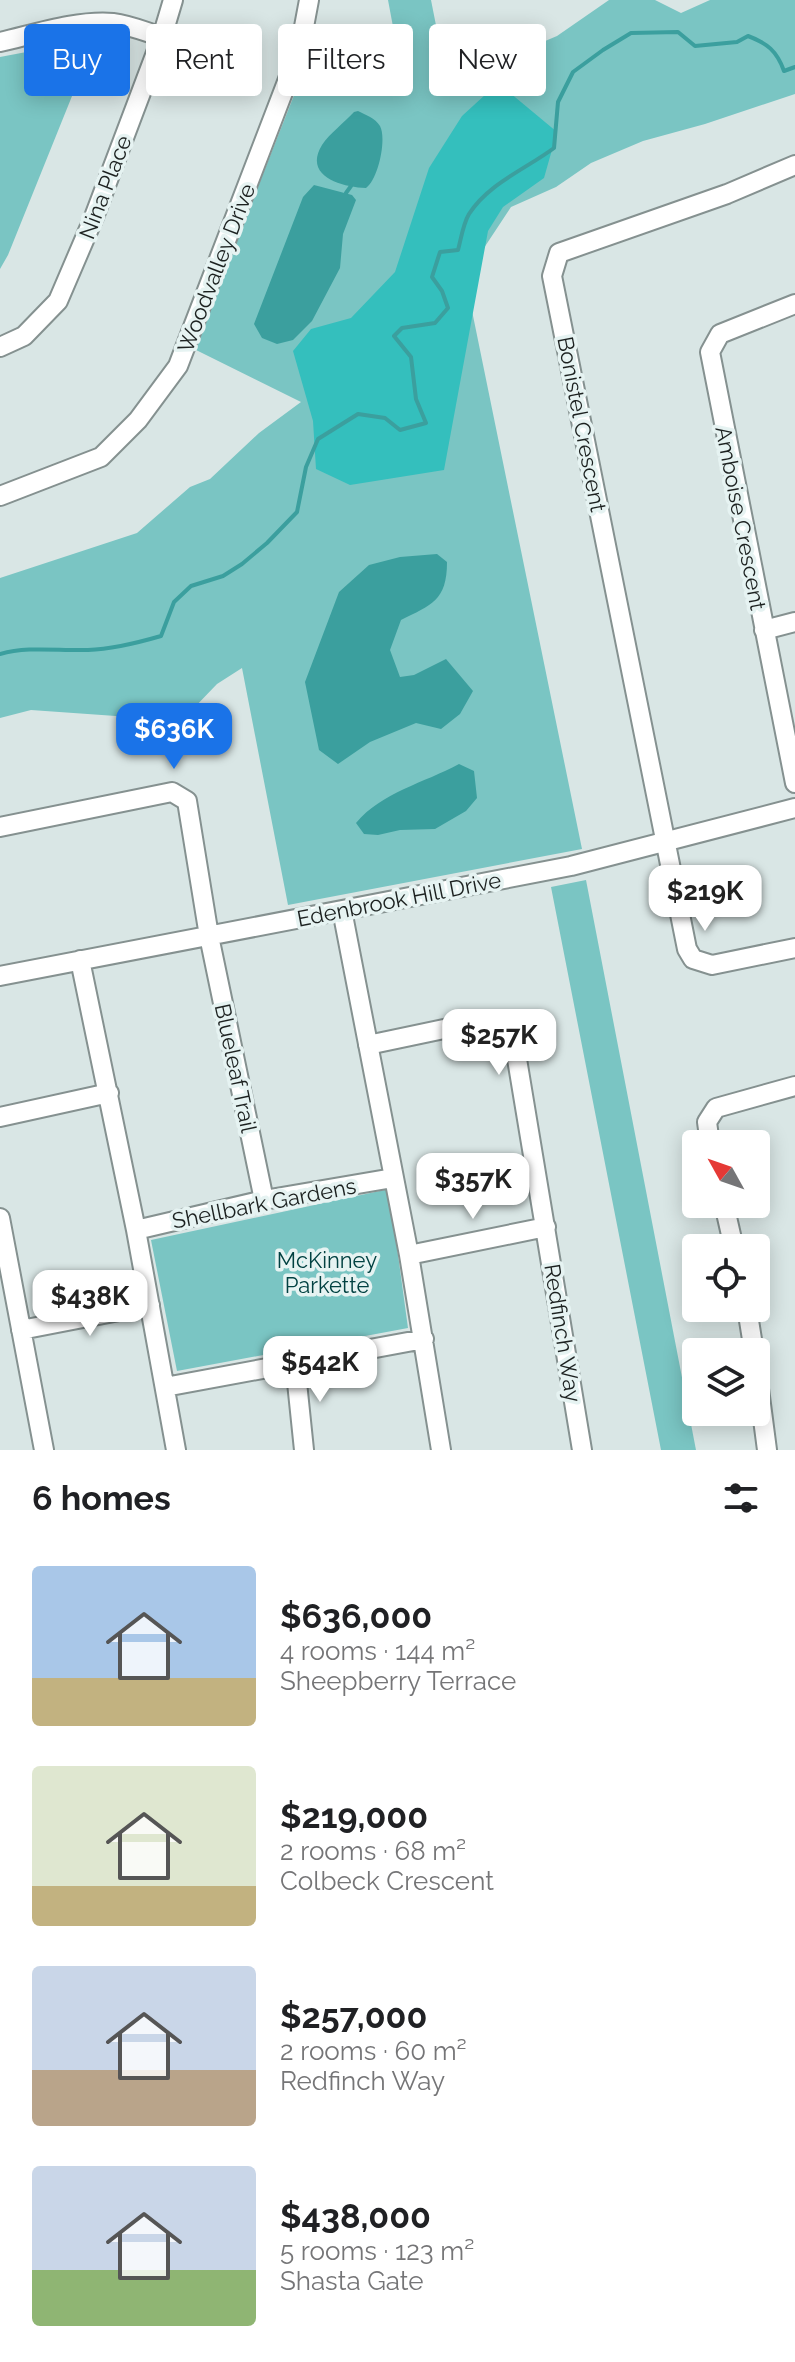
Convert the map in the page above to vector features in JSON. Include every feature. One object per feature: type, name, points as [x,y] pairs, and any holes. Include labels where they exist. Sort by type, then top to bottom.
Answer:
[{"type":"street","name":"Nina Place","points":[[166,24],[173,0]]},
{"type":"street","name":"Woodvalley Drive","points":[[0,496],[101,457],[138,420],[178,366],[300,48],[309,0]]},
{"type":"street","points":[[0,42],[67,27],[109,23],[146,32]]},
{"type":"street","name":"Nina Place","points":[[0,347],[24,336],[58,301],[94,217],[146,79]]},
{"type":"street","name":"Bonistel Crescent","points":[[666,842],[552,276],[559,253],[727,194],[795,165]]},
{"type":"street","name":"Amboise Crescent","points":[[795,304],[720,334],[710,352],[795,783]]},
{"type":"street","points":[[764,630],[795,622]]},
{"type":"street","name":"Blueleaf Trail","points":[[0,827],[172,792],[187,801],[209,936],[264,1200]]},
{"type":"street","name":"Edenbrook Hill Drive","points":[[0,976],[571,866],[795,808]]},
{"type":"street","points":[[666,842],[687,949],[693,959],[712,965],[795,948]]},
{"type":"street","points":[[342,910],[409,1255],[441,1450]]},
{"type":"street","points":[[80,960],[136,1230],[176,1450]]},
{"type":"street","name":"Redfinch Way","points":[[368,1045],[482,1021],[505,1025],[514,1041],[582,1450]]},
{"type":"street","points":[[708,1130],[707,1122],[716,1108],[795,1086]]},
{"type":"street","points":[[0,1117],[109,1093]]},
{"type":"street","name":"Shellbark Gardens","points":[[136,1230],[264,1200],[393,1178]]},
{"type":"street","points":[[0,1218],[44,1450]]},
{"type":"street","points":[[409,1255],[546,1227]]},
{"type":"street","points":[[21,1330],[150,1305]]},
{"type":"street","points":[[165,1387],[424,1339]]},
{"type":"street","points":[[295,1363],[304,1450]]},
{"type":"street","points":[[764,1426],[767,1450]]},
{"type":"green space","points":[[388,0],[431,0],[436,24],[429,24],[429,96],[546,96],[546,41],[609,0],[655,0],[681,13],[710,0],[795,0],[795,94],[643,141],[591,163],[556,187],[511,207],[480,254],[470,301],[582,849],[288,905],[242,668],[217,684],[191,711],[130,717],[31,710],[0,718],[0,578],[137,533],[190,487],[210,479],[259,433],[301,402],[194,349],[294,96],[413,96],[413,24],[392,24]]},
{"type":"green space","points":[[24,52],[24,96],[72,96],[0,269],[0,57]]},
{"type":"green space","points":[[586,880],[682,1377],[682,1426],[691,1426],[696,1450],[661,1450],[551,887]]},
{"type":"green space","name":"McKinney Parkette","points":[[389,1189],[408,1328],[177,1371],[151,1240]]},
{"type":"shaded area","points":[[484,96],[514,96],[557,132],[544,178],[503,207],[488,231],[444,470],[350,485],[316,469],[313,421],[293,351],[311,329],[351,318],[395,272],[429,168],[462,116]]},
{"type":"shaded area","points":[[358,111],[376,121],[382,132],[378,168],[366,188],[336,182],[321,172],[317,165],[317,156],[325,141]]},
{"type":"shaded area","points":[[314,185],[352,195],[356,200],[343,234],[340,268],[312,321],[293,340],[277,344],[262,338],[254,324],[303,197]]},
{"type":"shaded area","points":[[437,554],[447,562],[440,594],[429,605],[401,620],[390,650],[400,677],[414,675],[446,659],[473,691],[460,714],[441,729],[416,723],[370,742],[338,764],[319,750],[305,682],[339,592],[369,565],[400,557]]},
{"type":"shaded area","points":[[459,764],[474,771],[477,798],[466,811],[435,829],[364,834],[356,823],[378,803]]},
{"type":"waterway","points":[[0,654],[32,649],[107,648],[161,636],[174,602],[191,586],[223,576],[242,564],[297,512],[306,467],[318,439],[358,414],[385,418],[400,430],[426,423],[416,399],[411,357],[394,336],[402,328],[435,323],[448,308],[442,291],[432,277],[440,252],[458,250],[467,218],[477,203],[508,177],[554,148],[558,102],[573,72],[631,33],[678,32],[695,46],[737,42],[748,36],[770,49],[784,71],[795,67]]},
{"type":"waterway","points":[[346,193],[351,186]]}]
